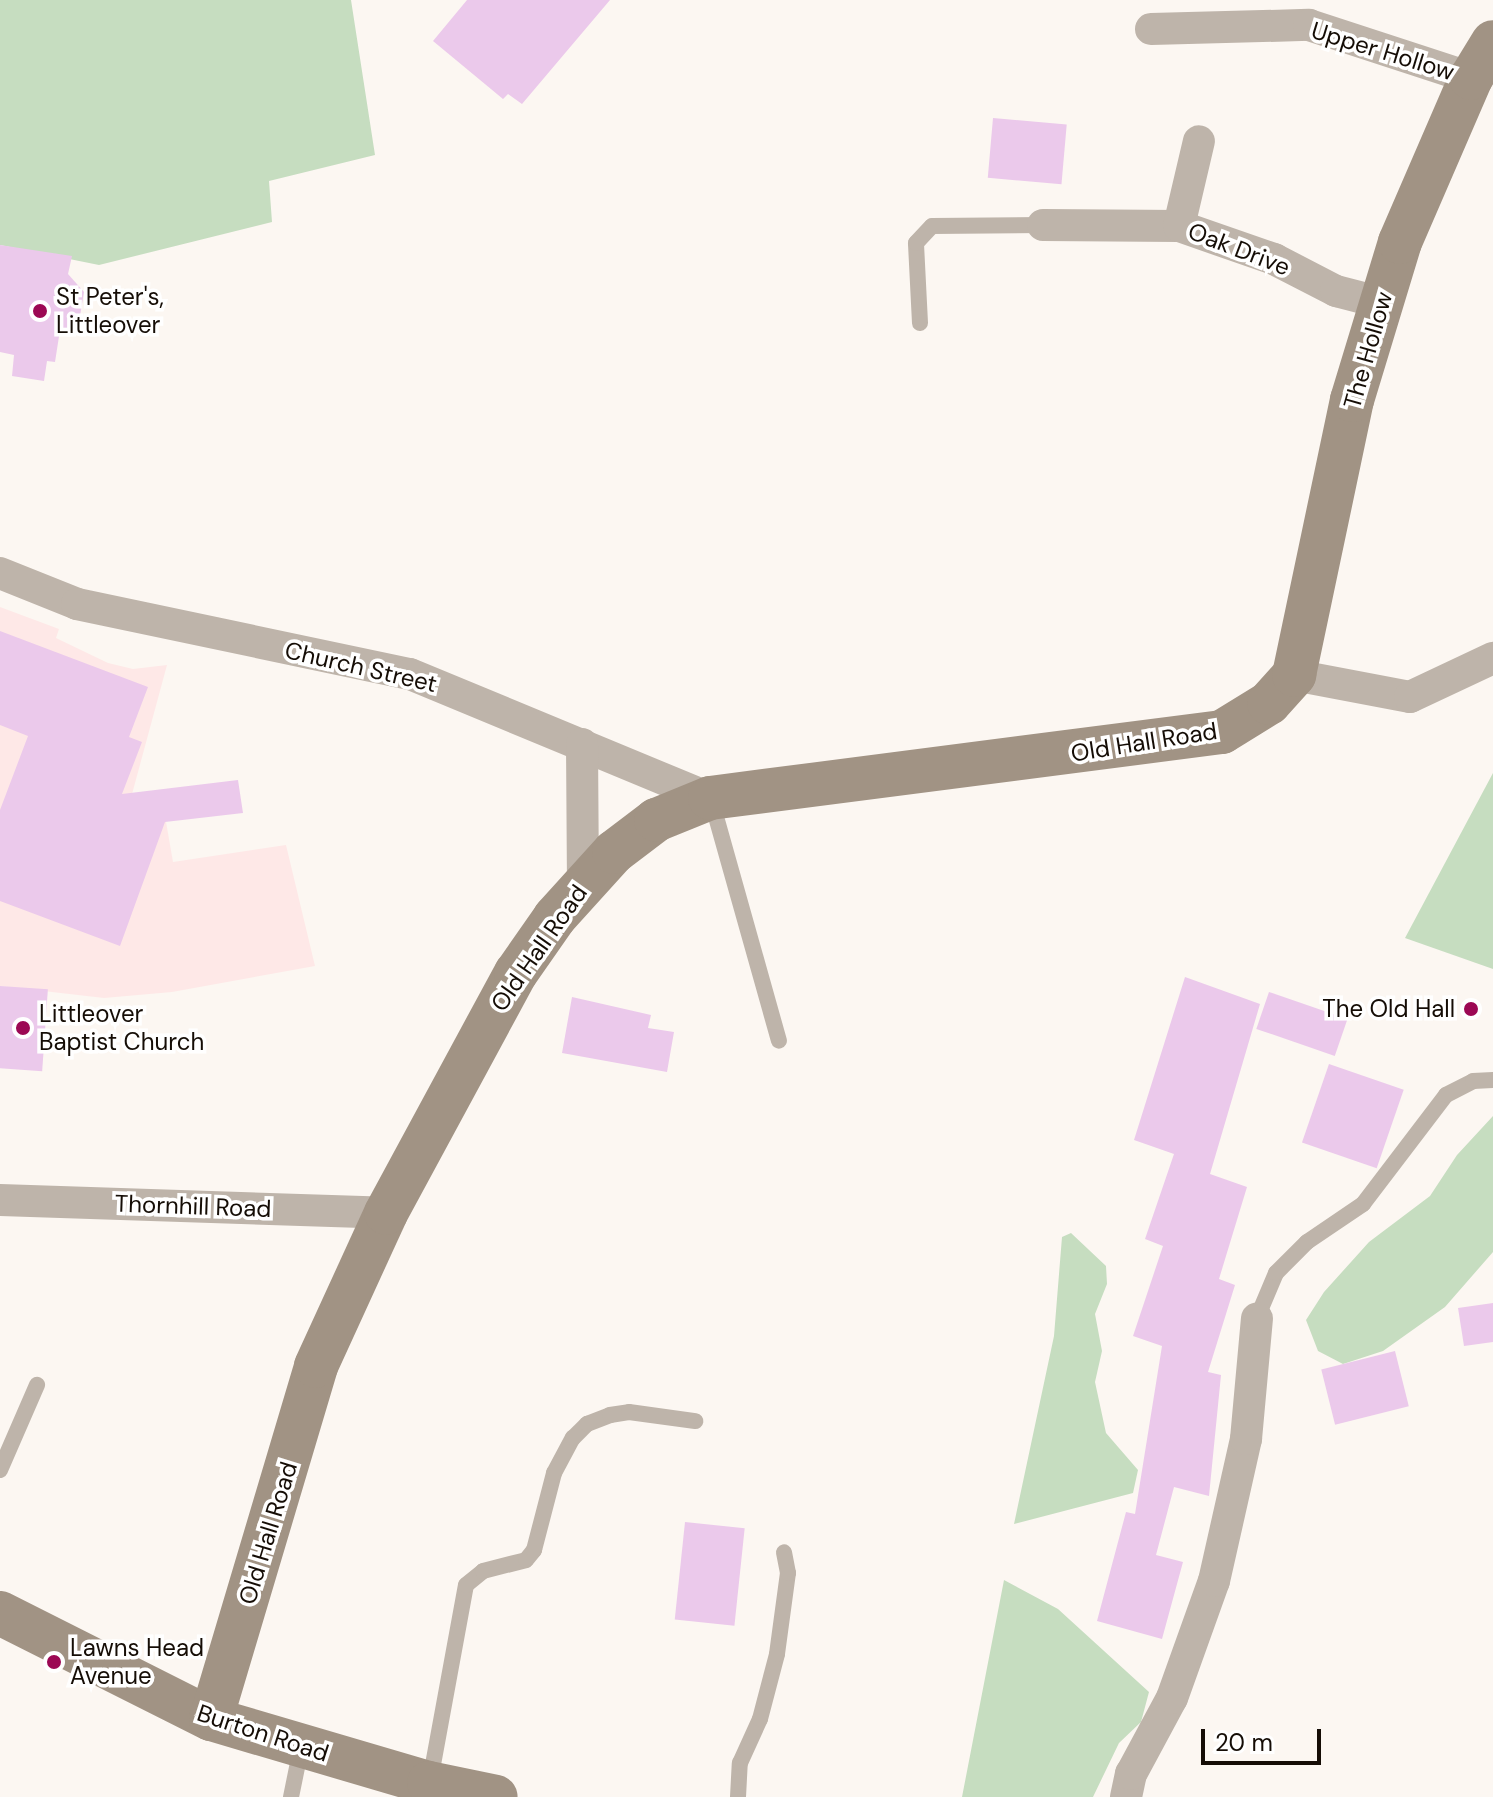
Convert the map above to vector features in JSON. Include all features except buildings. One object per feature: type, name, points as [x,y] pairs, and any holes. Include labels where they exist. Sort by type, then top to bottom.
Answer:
[{"type":"street","name":"Upper Hollow","points":[[1151,29],[1309,25],[1471,78]]},
{"type":"street","name":"The Hollow","points":[[1294,675],[1352,400],[1400,242],[1471,78],[1493,42]]},
{"type":"street","points":[[1179,226],[1199,141]]},
{"type":"street","name":"Oak Drive","points":[[1043,225],[1179,226],[1274,259],[1336,291],[1382,303]]},
{"type":"street","name":"Church Street","points":[[0,573],[77,604],[410,674],[710,798]]},
{"type":"street","points":[[1294,675],[1410,697],[1493,658]]},
{"type":"street","name":"Old Hall Road","points":[[211,1719],[316,1366],[386,1213],[516,973],[583,883],[635,833],[710,798],[1222,732],[1269,703],[1294,675]]},
{"type":"street","points":[[582,744],[583,883]]},
{"type":"street","name":"Thornhill Road","points":[[0,1200],[386,1213]]},
{"type":"street","points":[[1126,1797],[1131,1774],[1172,1698],[1214,1581],[1246,1439],[1257,1318]]},
{"type":"street","name":"Burton Road","points":[[0,1613],[211,1719],[301,1748],[429,1783],[496,1797]]},
{"type":"lane","points":[[920,323],[916,243],[932,226],[1043,225]]},
{"type":"lane","points":[[710,798],[779,1041]]},
{"type":"lane","points":[[1257,1318],[1276,1273],[1307,1242],[1363,1204],[1446,1095],[1473,1081],[1493,1080]]},
{"type":"lane","points":[[0,1470],[37,1385]]},
{"type":"lane","points":[[429,1783],[466,1585],[483,1571],[526,1560],[534,1550],[554,1473],[573,1438],[600,1416],[629,1412],[695,1421]]},
{"type":"lane","points":[[738,1797],[740,1763],[760,1719],[777,1654],[788,1573],[784,1552]]},
{"type":"lane","points":[[291,1797],[301,1748]]},
{"type":"shaded area","points":[[0,607],[59,629],[56,638],[108,663],[133,669],[167,665],[125,820],[165,816],[173,862],[286,845],[315,966],[172,992],[104,998],[0,986]]},
{"type":"green space","name":"St Peter's, Littleover","points":[[0,0],[351,0],[375,155],[269,181],[272,222],[99,265],[0,245]]},
{"type":"green space","points":[[1493,773],[1493,969],[1405,938]]},
{"type":"green space","points":[[1493,1116],[1493,1252],[1445,1307],[1383,1351],[1343,1364],[1318,1351],[1306,1320],[1324,1292],[1369,1242],[1430,1196],[1457,1155]]},
{"type":"green space","points":[[1071,1233],[1106,1266],[1107,1284],[1095,1314],[1102,1351],[1095,1382],[1106,1433],[1138,1470],[1133,1493],[1014,1524],[1054,1336],[1062,1237]]},
{"type":"green space","points":[[1004,1580],[1058,1609],[1149,1692],[1141,1722],[1119,1743],[1093,1797],[962,1797]]},
{"type":"place","name":"St Peter's, Littleover","points":[[40,311]]},
{"type":"place","name":"The Old Hall","points":[[1471,1009]]},
{"type":"place","name":"Littleover Baptist Church","points":[[23,1028]]},
{"type":"place","name":"Lawns Head Avenue","points":[[54,1662]]}]
